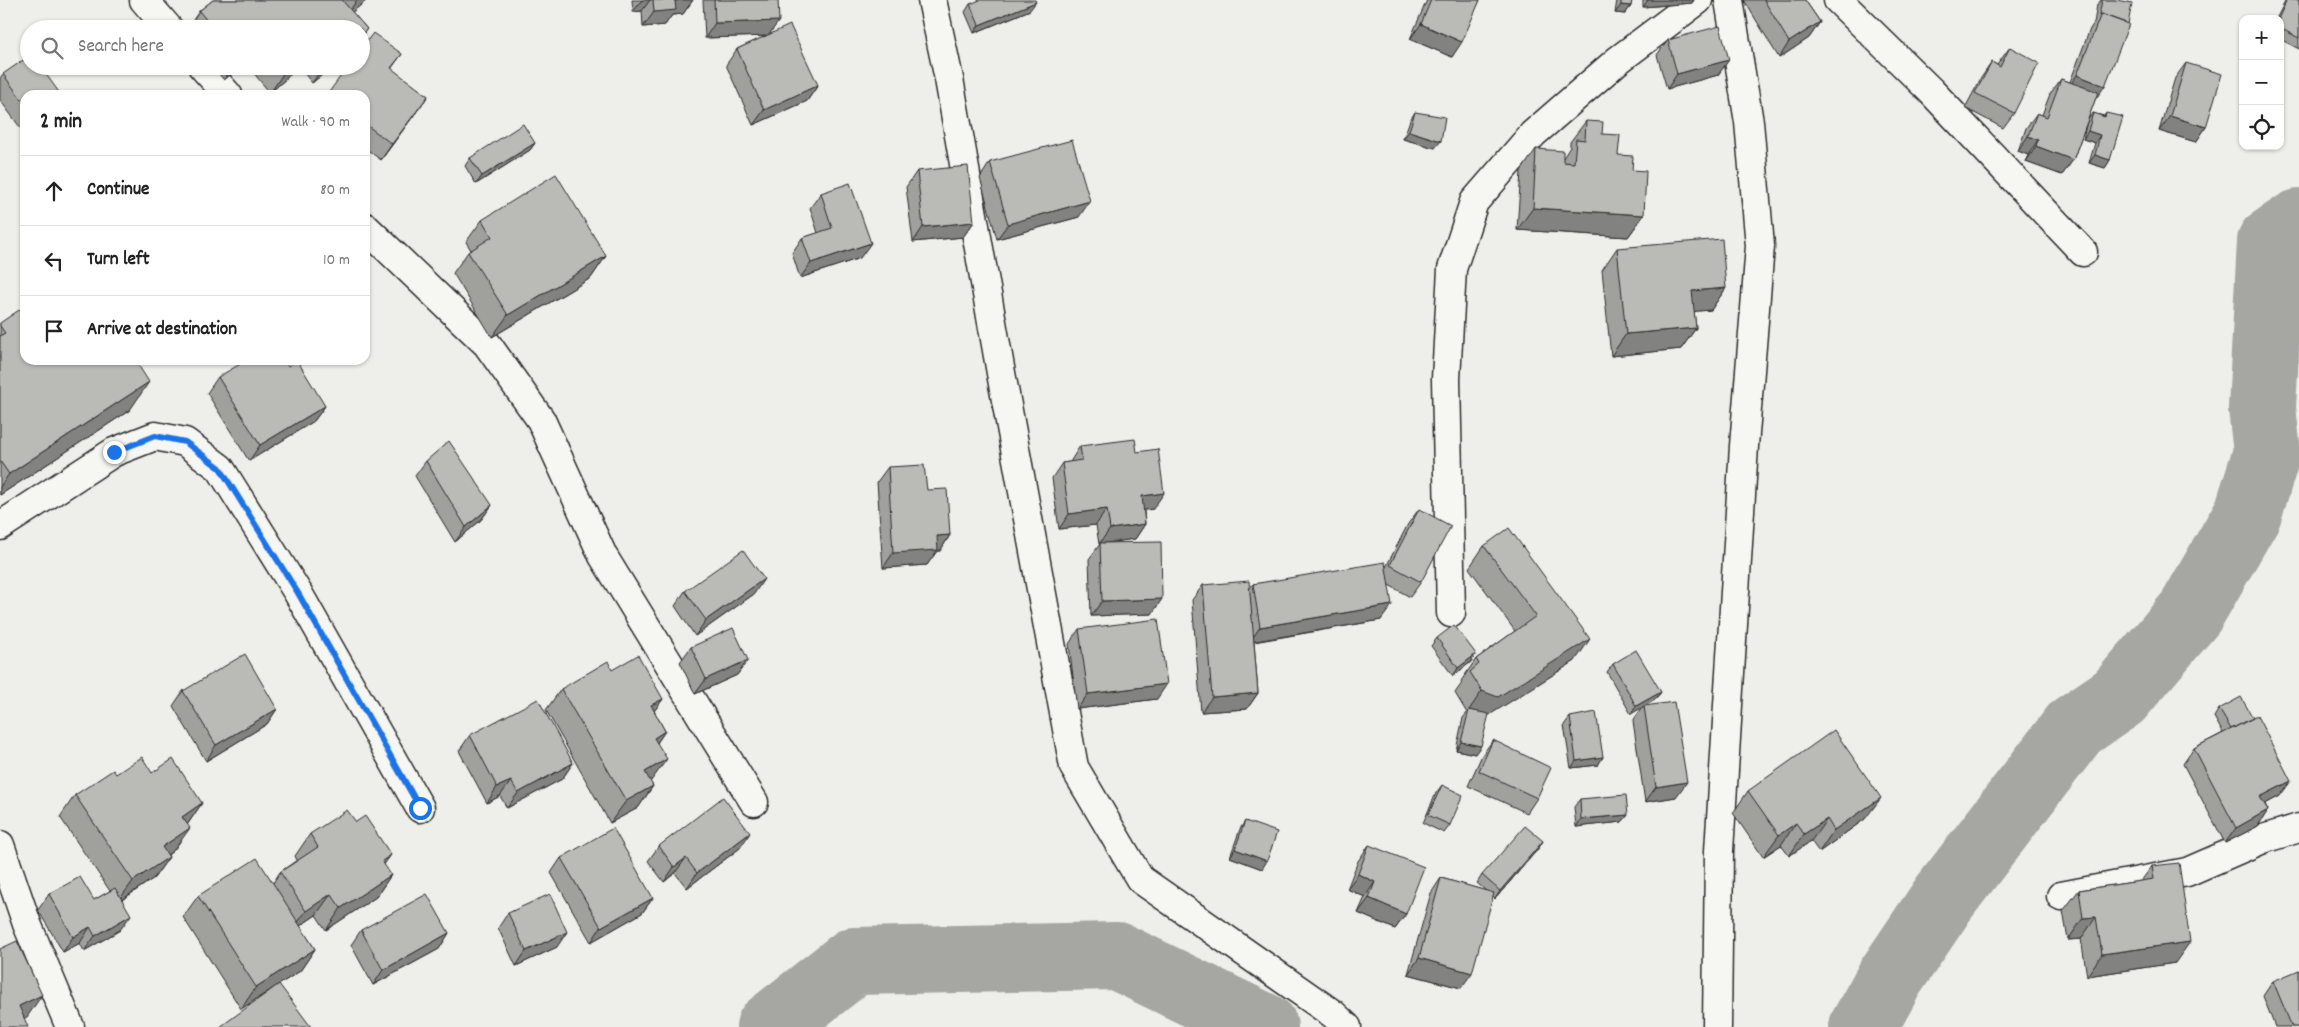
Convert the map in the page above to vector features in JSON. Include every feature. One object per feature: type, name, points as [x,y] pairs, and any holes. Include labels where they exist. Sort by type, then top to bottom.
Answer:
[{"type":"street","points":[[144,0],[161,20]]},
{"type":"street","points":[[932,0],[949,79],[1074,767],[1140,879],[1334,1014],[1347,1027]]},
{"type":"street","points":[[1452,613],[1446,370],[1452,269],[1474,202],[1533,134],[1617,61],[1698,0]]},
{"type":"street","points":[[1717,1027],[1719,851],[1744,446],[1760,246],[1748,122],[1728,0]]},
{"type":"street","points":[[1838,0],[1931,91],[2084,252]]},
{"type":"street","points":[[210,75],[224,90]]},
{"type":"street","points":[[370,232],[487,344],[542,420],[602,556],[754,802]]},
{"type":"street","points":[[0,526],[114,452],[155,436],[185,442],[220,468],[298,593],[420,808]]},
{"type":"street","points":[[2061,896],[2187,872],[2263,839],[2299,828]]},
{"type":"street","points":[[0,845],[27,924],[70,1027]]},
{"type":"building","points":[[213,0],[342,0],[359,20],[206,20],[199,11]]},
{"type":"building","points":[[653,0],[680,0],[675,1],[676,10],[654,12]]},
{"type":"building","points":[[714,0],[778,0],[779,21],[715,23]]},
{"type":"building","points":[[980,0],[1035,0],[1036,2],[979,25],[970,4]]},
{"type":"building","points":[[1431,0],[1480,0],[1462,42],[1421,24]]},
{"type":"building","points":[[1621,0],[1632,0],[1631,6],[1621,5]]},
{"type":"building","points":[[1764,0],[1805,0],[1820,22],[1789,42]]},
{"type":"building","points":[[2102,0],[2132,3],[2128,24],[2101,14],[2099,16]]},
{"type":"building","points":[[2287,0],[2299,0],[2299,38],[2284,30],[2284,15],[2280,15]]},
{"type":"building","points":[[2101,14],[2129,24],[2105,86],[2077,75]]},
{"type":"building","points":[[790,25],[818,85],[764,110],[737,49]]},
{"type":"building","points":[[1720,26],[1729,60],[1677,74],[1668,40]]},
{"type":"building","points":[[373,33],[402,54],[391,68],[428,96],[392,144],[370,128],[370,90],[331,90],[341,75],[370,75],[370,37]]},
{"type":"building","points":[[2010,47],[2039,63],[2014,113],[1975,93],[1992,62],[2000,67]]},
{"type":"building","points":[[20,62],[20,75],[47,75],[57,90],[20,90],[20,97],[3,74]]},
{"type":"building","points":[[2186,63],[2222,74],[2206,127],[2170,116]]},
{"type":"building","points":[[2061,79],[2098,92],[2073,160],[2036,146],[2038,140],[2028,136],[2037,113],[2047,117]]},
{"type":"building","points":[[1415,112],[1445,117],[1441,141],[1409,131]]},
{"type":"building","points":[[2093,113],[2105,117],[2106,113],[2123,117],[2110,160],[2095,155],[2100,135],[2088,131]]},
{"type":"building","points":[[1586,121],[1603,122],[1602,134],[1620,135],[1618,155],[1633,156],[1632,170],[1646,171],[1644,215],[1533,208],[1536,149],[1563,151],[1563,162],[1574,163],[1576,139],[1585,140]]},
{"type":"building","points":[[523,124],[535,143],[482,176],[470,158]]},
{"type":"building","points":[[1072,140],[1090,201],[1008,224],[990,162]]},
{"type":"building","points":[[968,166],[974,222],[923,227],[917,171]]},
{"type":"building","points":[[556,174],[606,256],[508,315],[468,252],[492,237],[482,220]]},
{"type":"building","points":[[850,183],[871,243],[811,263],[802,238],[832,228],[821,193]]},
{"type":"building","points":[[1722,239],[1726,288],[1692,291],[1696,328],[1626,334],[1617,248]]},
{"type":"building","points":[[20,309],[20,365],[138,365],[149,382],[9,474],[0,461],[0,336],[5,333],[0,323]]},
{"type":"building","points":[[238,365],[300,365],[325,406],[260,445],[218,377]]},
{"type":"building","points":[[1135,439],[1137,452],[1158,449],[1164,493],[1142,496],[1145,524],[1110,529],[1107,509],[1069,514],[1062,463],[1082,460],[1080,446]]},
{"type":"building","points":[[449,441],[492,505],[466,527],[426,461]]},
{"type":"building","points":[[924,465],[927,490],[947,489],[950,535],[937,536],[938,550],[893,553],[888,467]]},
{"type":"building","points":[[1419,509],[1451,526],[1421,582],[1390,565]]},
{"type":"building","points":[[1509,528],[1590,639],[1498,697],[1482,691],[1470,672],[1479,664],[1476,659],[1536,616],[1484,546]]},
{"type":"building","points":[[1161,542],[1162,599],[1102,601],[1100,543]]},
{"type":"building","points":[[743,550],[764,579],[706,620],[685,591]]},
{"type":"building","points":[[1385,562],[1392,605],[1260,627],[1253,584]]},
{"type":"building","points":[[1249,581],[1258,693],[1212,697],[1203,585]]},
{"type":"building","points":[[1158,619],[1167,684],[1088,694],[1079,629]]},
{"type":"building","points":[[1454,625],[1476,654],[1458,668],[1437,638]]},
{"type":"building","points":[[733,628],[748,660],[706,679],[691,647]]},
{"type":"building","points":[[1636,650],[1661,692],[1636,706],[1613,664]]},
{"type":"building","points":[[245,654],[277,709],[216,745],[183,691]]},
{"type":"building","points":[[638,655],[663,699],[651,705],[665,731],[654,738],[667,759],[645,772],[653,786],[626,801],[561,689],[608,661],[612,670]]},
{"type":"building","points":[[2241,697],[2253,718],[2231,729],[2219,709]]},
{"type":"building","points":[[538,699],[573,763],[518,793],[511,781],[497,787],[470,735]]},
{"type":"building","points":[[1674,702],[1687,782],[1656,787],[1644,706]]},
{"type":"building","points":[[1469,710],[1489,714],[1481,746],[1461,742]]},
{"type":"building","points":[[1596,712],[1603,757],[1576,761],[1570,717]]},
{"type":"building","points":[[2257,716],[2291,781],[2260,797],[2268,810],[2236,828],[2194,748]]},
{"type":"building","points":[[1834,730],[1881,798],[1834,830],[1827,819],[1804,834],[1796,823],[1779,835],[1748,791]]},
{"type":"building","points":[[1493,740],[1551,768],[1537,798],[1479,771]]},
{"type":"building","points":[[142,757],[152,773],[173,759],[202,803],[182,817],[190,828],[162,847],[169,857],[133,881],[75,795],[113,770],[116,774]]},
{"type":"building","points":[[1442,785],[1463,795],[1450,825],[1428,815]]},
{"type":"building","points":[[1626,795],[1628,815],[1581,819],[1580,799]]},
{"type":"building","points":[[723,797],[750,833],[697,873],[686,858],[674,867],[659,846]]},
{"type":"building","points":[[347,810],[356,822],[365,816],[391,855],[382,861],[391,875],[341,908],[331,894],[306,911],[280,872],[318,847],[310,834]]},
{"type":"building","points":[[1245,821],[1277,832],[1267,861],[1235,849]]},
{"type":"building","points":[[1525,826],[1543,841],[1500,891],[1482,875]]},
{"type":"building","points":[[613,828],[653,898],[601,927],[561,858]]},
{"type":"building","points":[[1369,845],[1424,867],[1406,914],[1369,898],[1375,882],[1358,874]]},
{"type":"building","points":[[257,858],[315,949],[256,987],[198,896]]},
{"type":"building","points":[[2179,863],[2190,942],[2102,954],[2096,917],[2083,918],[2079,890],[2154,879],[2152,866]]},
{"type":"building","points":[[80,877],[94,900],[115,888],[131,915],[95,936],[90,927],[73,937],[49,894]]},
{"type":"building","points":[[1441,878],[1494,893],[1472,973],[1419,958]]},
{"type":"building","points":[[427,894],[449,933],[383,970],[361,930]]},
{"type":"building","points":[[550,894],[567,932],[526,951],[508,913]]},
{"type":"building","points":[[17,941],[42,995],[19,1006],[28,1027],[0,1027],[0,949]]},
{"type":"building","points":[[2299,970],[2299,1027],[2292,1027],[2273,981]]},
{"type":"building","points":[[279,984],[311,1027],[220,1027]]},
{"type":"waterway","points":[[1863,1027],[1890,978],[1944,898],[2075,727],[2119,697],[2191,612],[2248,513],[2267,452],[2262,408],[2271,242],[2299,223]]},
{"type":"waterway","points":[[770,1027],[854,961],[1117,956],[1264,1027]]},
{"type":"route","points":[[114,452],[155,436],[185,442],[220,468],[298,593],[420,808]]}]
